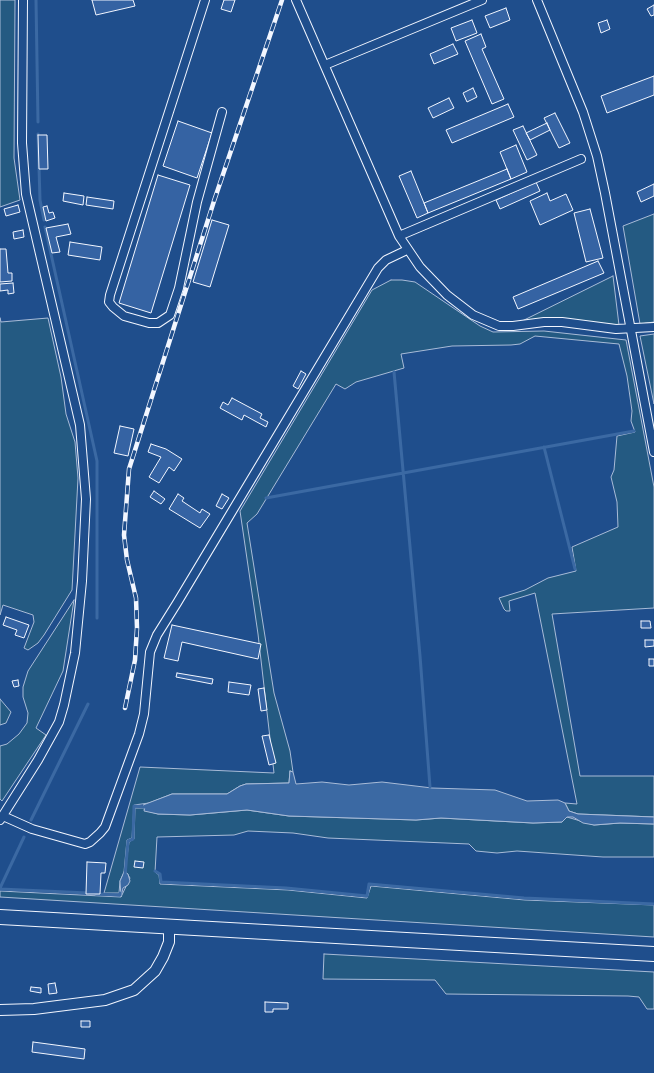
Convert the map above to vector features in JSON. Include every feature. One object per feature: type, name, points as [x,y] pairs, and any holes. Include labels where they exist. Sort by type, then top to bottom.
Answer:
[{"type":"highway","points":[[0,917],[135,926],[654,954]]},
{"type":"street","points":[[23,0],[22,143],[26,194],[80,425],[86,499],[82,581],[75,648],[64,705],[59,722],[38,760],[2,818],[32,829],[85,844],[90,842],[100,833],[104,827],[139,734],[144,714],[150,652],[157,635],[182,597],[378,268],[386,260],[407,250]]},
{"type":"street","points":[[205,0],[110,295],[109,302],[124,316],[149,323],[158,323],[170,315],[179,288],[196,202],[222,112]]},
{"type":"street","points":[[296,0],[399,236],[407,250],[420,267],[447,295],[474,315],[492,323],[514,326],[544,322],[562,322],[616,329],[654,327]]},
{"type":"street","points":[[325,66],[482,0]]},
{"type":"street","points":[[537,0],[577,97],[594,144],[605,193],[654,452]]},
{"type":"street","points":[[399,236],[581,159]]},
{"type":"street","points":[[0,1010],[34,1009],[105,1000],[134,990],[154,971],[163,957],[169,942],[169,927]]},
{"type":"shaded area","points":[[0,0],[15,0],[14,158],[20,200],[0,207]]},
{"type":"shaded area","points":[[654,214],[654,322],[640,324],[623,226]]},
{"type":"shaded area","points":[[613,276],[619,325],[587,322],[510,327]]},
{"type":"shaded area","points":[[391,280],[415,282],[480,326],[493,332],[544,331],[626,340],[654,487],[654,608],[552,614],[580,776],[654,776],[654,817],[578,814],[569,811],[565,803],[577,804],[535,593],[509,601],[510,611],[506,611],[504,609],[499,598],[525,590],[548,578],[576,571],[572,547],[618,527],[617,502],[611,477],[614,470],[617,436],[635,432],[631,421],[632,411],[627,376],[619,344],[535,336],[520,344],[452,346],[401,354],[404,368],[356,382],[345,389],[336,384],[257,514],[247,523],[274,693],[290,751],[293,772],[290,771],[289,783],[246,784],[227,794],[172,794],[149,803],[134,805],[132,838],[127,840],[124,872],[120,881],[119,893],[104,893],[140,767],[274,773],[258,634],[240,511],[372,290]]},
{"type":"shaded area","points":[[0,318],[1,322],[48,318],[61,377],[66,414],[75,442],[78,478],[72,590],[44,635],[38,643],[28,650],[24,648],[34,622],[33,615],[3,605],[0,615]]},
{"type":"shaded area","points":[[654,334],[654,404],[640,336]]},
{"type":"shaded area","points":[[74,600],[63,671],[36,728],[46,735],[2,801],[0,799],[0,746],[7,744],[19,734],[27,723],[28,713],[23,697],[23,687],[28,671]]},
{"type":"shaded area","points":[[0,699],[11,712],[6,723],[0,725]]},
{"type":"shaded area","points":[[290,771],[293,772],[296,784],[322,782],[349,785],[382,782],[432,788],[495,790],[527,801],[558,800],[565,803],[569,811],[578,814],[654,817],[654,824],[620,823],[594,825],[583,823],[573,817],[567,817],[562,822],[533,823],[441,818],[416,820],[289,816],[247,810],[190,815],[158,814],[144,811],[145,807],[143,805],[172,794],[227,794],[246,784],[289,783]]},
{"type":"shaded area","points":[[135,808],[145,808],[144,810],[158,814],[190,815],[247,810],[289,816],[416,820],[441,818],[533,823],[562,822],[567,817],[594,825],[620,823],[654,824],[654,857],[603,857],[517,851],[497,853],[476,851],[469,844],[328,838],[293,833],[248,831],[234,835],[157,837],[155,872],[159,875],[160,884],[288,890],[367,898],[371,886],[525,900],[654,905],[654,937],[0,897],[0,891],[121,897],[130,878],[126,872],[126,864],[129,842],[134,839]]},
{"type":"shaded area","points":[[124,872],[128,874],[130,881],[128,885],[123,888],[121,897],[120,881]]},
{"type":"shaded area","points":[[324,954],[654,972],[654,1009],[647,1009],[639,997],[628,996],[446,994],[435,980],[323,979]]},
{"type":"building","points":[[92,0],[133,0],[135,6],[96,15]]},
{"type":"building","points":[[224,0],[235,0],[231,12],[221,9]]},
{"type":"building","points":[[654,5],[654,15],[651,16],[647,9]]},
{"type":"building","points":[[506,8],[510,20],[490,28],[485,16]]},
{"type":"building","points":[[472,20],[477,33],[456,41],[451,28]]},
{"type":"building","points":[[607,20],[610,29],[601,33],[598,23]]},
{"type":"building","points":[[481,34],[486,47],[482,49],[504,99],[492,104],[465,41]]},
{"type":"building","points":[[453,44],[458,54],[434,64],[430,54]]},
{"type":"building","points":[[654,76],[654,95],[607,113],[601,96]]},
{"type":"building","points":[[473,88],[477,97],[467,102],[463,93]]},
{"type":"building","points":[[449,98],[454,108],[433,118],[428,108]]},
{"type":"building","points":[[508,104],[514,117],[452,143],[446,130]]},
{"type":"building","points":[[555,113],[570,143],[559,148],[544,118]]},
{"type":"building","points":[[178,121],[212,133],[197,178],[163,166]]},
{"type":"building","points":[[547,123],[550,130],[530,140],[526,133]]},
{"type":"building","points":[[523,126],[537,155],[527,160],[513,130]]},
{"type":"building","points":[[38,135],[47,135],[48,169],[39,169]]},
{"type":"building","points":[[516,145],[527,172],[511,179],[500,152]]},
{"type":"building","points":[[507,169],[511,179],[428,213],[424,203]]},
{"type":"building","points":[[411,171],[428,213],[417,218],[399,176]]},
{"type":"building","points":[[158,175],[190,185],[151,313],[119,303]]},
{"type":"building","points":[[536,182],[540,191],[500,209],[496,200]]},
{"type":"building","points":[[654,184],[654,196],[641,202],[637,192]]},
{"type":"building","points":[[64,193],[84,196],[83,205],[63,201]]},
{"type":"building","points":[[547,193],[550,201],[566,194],[573,210],[540,225],[530,201]]},
{"type":"building","points":[[87,197],[114,201],[113,209],[86,205]]},
{"type":"building","points":[[18,205],[20,212],[6,216],[4,209]]},
{"type":"building","points":[[47,206],[49,213],[53,212],[55,218],[46,221],[43,207]]},
{"type":"building","points":[[590,209],[603,258],[586,262],[574,213]]},
{"type":"building","points":[[212,220],[229,225],[210,287],[193,282]]},
{"type":"building","points":[[68,224],[71,234],[56,237],[60,252],[52,253],[46,228]]},
{"type":"building","points":[[23,230],[24,237],[14,239],[13,232]]},
{"type":"building","points":[[70,242],[102,247],[100,260],[68,255]]},
{"type":"building","points":[[0,249],[6,249],[8,273],[12,273],[12,281],[0,282]]},
{"type":"building","points":[[598,261],[604,273],[518,309],[513,297]]},
{"type":"building","points":[[13,283],[14,293],[8,294],[8,290],[0,291],[0,284]]},
{"type":"building","points":[[301,371],[306,374],[298,389],[293,386]]},
{"type":"building","points":[[232,398],[262,414],[260,418],[268,422],[266,427],[244,415],[242,420],[220,408],[223,402],[228,405]]},
{"type":"building","points":[[120,426],[134,429],[128,456],[114,453]]},
{"type":"building","points":[[151,444],[166,449],[182,459],[174,471],[169,467],[159,483],[149,477],[161,457],[148,452]]},
{"type":"building","points":[[154,491],[165,499],[161,504],[150,497]]},
{"type":"building","points":[[178,494],[184,498],[182,501],[200,513],[202,509],[210,514],[200,528],[169,509]]},
{"type":"building","points":[[222,494],[229,498],[222,509],[216,506]]},
{"type":"building","points":[[6,617],[29,625],[24,638],[15,635],[17,630],[3,625]]},
{"type":"building","points":[[641,621],[650,621],[651,628],[641,628]]},
{"type":"building","points":[[172,625],[261,644],[258,659],[182,642],[178,661],[164,658]]},
{"type":"building","points":[[645,640],[654,640],[654,646],[645,647]]},
{"type":"building","points":[[649,659],[654,659],[654,666],[649,666]]},
{"type":"building","points":[[177,673],[213,679],[212,684],[176,677]]},
{"type":"building","points":[[18,680],[19,686],[14,687],[12,681]]},
{"type":"building","points":[[229,682],[251,685],[249,695],[228,692]]},
{"type":"building","points":[[264,688],[267,710],[261,711],[258,689]]},
{"type":"building","points":[[269,735],[276,763],[269,765],[262,736]]},
{"type":"building","points":[[135,861],[144,862],[143,868],[134,867]]},
{"type":"building","points":[[87,862],[106,863],[105,873],[101,873],[100,894],[86,894]]},
{"type":"building","points":[[55,983],[57,993],[49,994],[48,984]]},
{"type":"building","points":[[31,987],[41,988],[41,993],[30,991]]},
{"type":"building","points":[[265,1002],[288,1003],[288,1009],[273,1009],[273,1012],[265,1012]]},
{"type":"building","points":[[81,1021],[90,1021],[90,1027],[81,1027]]},
{"type":"building","points":[[33,1042],[85,1049],[84,1059],[32,1052]]},
{"type":"waterway","points":[[36,0],[38,122]]},
{"type":"waterway","points":[[38,134],[40,200],[44,220]]},
{"type":"waterway","points":[[45,227],[97,461],[97,618]]},
{"type":"waterway","points":[[394,372],[420,656],[430,787]]},
{"type":"waterway","points":[[266,498],[634,431]]},
{"type":"waterway","points":[[544,447],[575,569]]},
{"type":"waterway","points":[[31,820],[88,704]]},
{"type":"waterway","points":[[125,876],[128,841],[133,839],[134,806],[145,807]]},
{"type":"waterway","points":[[0,888],[24,837]]},
{"type":"waterway","points":[[155,871],[160,874],[161,882],[286,888],[367,896],[369,884],[524,898],[654,904]]},
{"type":"waterway","points":[[0,889],[88,893]]},
{"type":"waterway","points":[[96,894],[120,895],[120,893]]},
{"type":"railway","points":[[125,708],[135,660],[137,628],[136,598],[127,560],[124,535],[129,469],[214,201],[282,0]]}]
